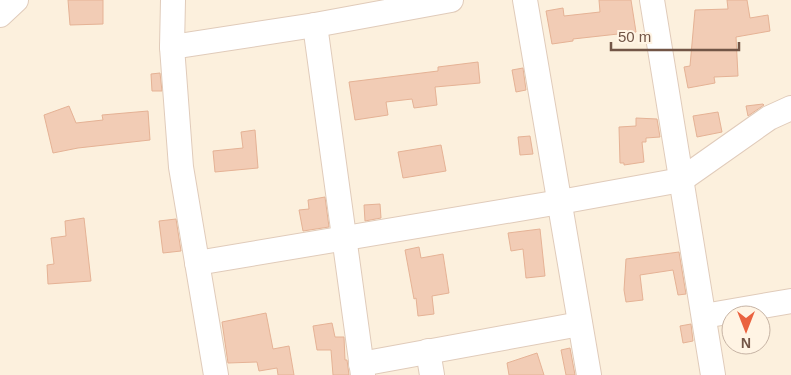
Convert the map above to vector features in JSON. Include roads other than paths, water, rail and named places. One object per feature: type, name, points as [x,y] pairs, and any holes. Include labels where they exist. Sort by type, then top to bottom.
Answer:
[{"type":"street","points":[[0,15],[16,0]]},
{"type":"street","points":[[173,0],[172,47],[181,167],[216,375]]},
{"type":"street","points":[[172,47],[315,25],[451,0]]},
{"type":"street","points":[[525,0],[589,375]]},
{"type":"street","points":[[652,0],[713,375]]},
{"type":"street","points":[[315,25],[362,369],[428,352],[580,324]]},
{"type":"street","points":[[197,263],[681,180],[768,118],[791,108]]},
{"type":"street","points":[[704,316],[791,301]]},
{"type":"street","points":[[428,352],[432,375]]}]
